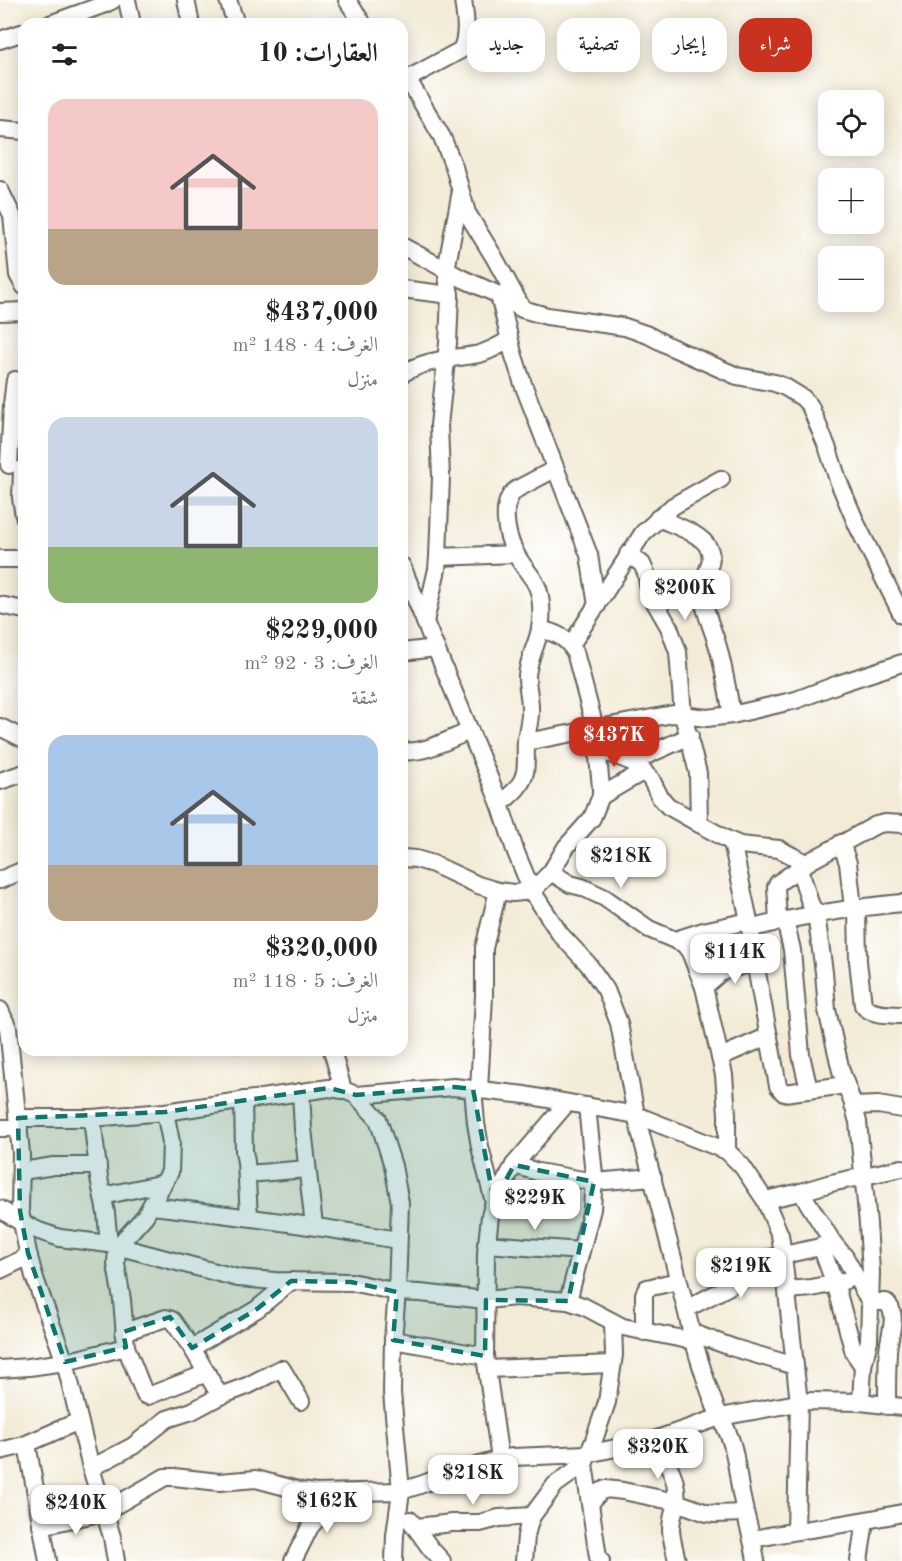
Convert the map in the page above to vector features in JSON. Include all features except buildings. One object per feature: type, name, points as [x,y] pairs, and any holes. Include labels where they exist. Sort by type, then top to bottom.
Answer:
[{"type":"street","points":[[66,18],[113,0]]},
{"type":"street","points":[[127,0],[131,18]]},
{"type":"street","points":[[186,0],[190,18]]},
{"type":"street","points":[[228,0],[234,18]]},
{"type":"street","points":[[347,0],[359,18]]},
{"type":"street","points":[[408,76],[461,50],[465,42],[463,0]]},
{"type":"street","points":[[0,40],[18,34]]},
{"type":"street","points":[[408,83],[442,137],[454,167],[467,213],[522,309]]},
{"type":"street","points":[[0,129],[18,130]]},
{"type":"street","points":[[0,190],[12,215],[18,275]]},
{"type":"street","points":[[425,622],[438,556],[441,477],[439,425],[450,295],[446,270],[460,193]]},
{"type":"street","points":[[408,249],[522,309],[547,316],[625,327],[648,335],[737,376],[775,383],[803,398],[810,406],[857,525],[902,615]]},
{"type":"street","points":[[408,290],[450,295]]},
{"type":"street","points":[[499,295],[509,340],[523,384],[589,555],[597,606]]},
{"type":"street","points":[[0,312],[18,311]]},
{"type":"street","points":[[408,370],[429,362],[480,354],[509,340]]},
{"type":"street","points":[[13,379],[14,467],[18,485]]},
{"type":"street","points":[[500,804],[520,786],[525,772],[526,742],[531,711],[527,674],[540,628],[541,609],[539,593],[530,573],[515,554],[507,525],[506,509],[509,497],[517,489],[555,469]]},
{"type":"street","points":[[571,645],[643,532],[673,506],[721,478]]},
{"type":"street","points":[[658,518],[688,531],[709,548],[710,564],[702,586],[702,594],[718,648],[732,715]]},
{"type":"street","points":[[438,556],[515,554]]},
{"type":"street","points":[[628,554],[642,564],[650,594],[669,627],[678,652],[683,715],[698,773],[699,824]]},
{"type":"street","points":[[0,559],[18,559]]},
{"type":"street","points":[[408,581],[500,804],[514,850],[532,891],[560,933],[588,964],[606,990],[619,1023],[636,1115],[692,1337],[732,1445],[756,1561]]},
{"type":"street","points":[[0,605],[18,609]]},
{"type":"street","points":[[408,858],[433,864],[478,885],[498,891],[513,893],[532,891],[551,872],[566,847],[592,819],[601,796],[595,728],[575,652],[562,636],[540,628]]},
{"type":"street","points":[[408,651],[436,648]]},
{"type":"street","points":[[526,742],[673,714],[707,718],[732,715],[796,700],[841,682],[902,663]]},
{"type":"street","points":[[0,727],[18,736]]},
{"type":"street","points":[[408,752],[427,748],[470,731]]},
{"type":"street","points":[[601,796],[638,766],[690,736]]},
{"type":"street","points":[[597,751],[614,755],[638,766],[651,779],[660,797],[668,806],[699,824],[740,845],[779,849],[801,866],[810,903],[816,914],[827,1008],[835,1051],[858,1122],[871,1272],[869,1340],[863,1366],[861,1402]]},
{"type":"street","points":[[0,781],[18,775]]},
{"type":"street","points":[[809,1090],[801,1055],[792,950],[782,920],[776,885],[801,866],[876,825],[902,824]]},
{"type":"street","points":[[732,842],[778,1086],[784,1093],[846,1085]]},
{"type":"street","points":[[841,843],[849,863],[863,1005],[873,1012],[902,1015]]},
{"type":"street","points":[[0,880],[18,872]]},
{"type":"street","points":[[551,872],[570,885],[582,886],[605,898],[649,929],[684,944],[690,952],[704,987],[720,1058],[725,1085],[727,1151]]},
{"type":"street","points":[[494,1202],[476,1123],[476,1089],[484,996],[484,948],[498,891]]},
{"type":"street","points":[[675,940],[703,931],[902,903]]},
{"type":"street","points":[[704,987],[722,972],[755,962]]},
{"type":"street","points":[[798,1012],[827,1008]]},
{"type":"street","points":[[0,1010],[8,1028],[19,1123],[22,1223],[34,1276],[64,1362],[91,1468],[112,1537],[116,1561]]},
{"type":"street","points":[[720,1058],[769,1036]]},
{"type":"street","points":[[335,1056],[350,1093],[378,1119],[393,1166],[400,1203],[392,1393],[401,1491],[394,1561]]},
{"type":"street","points":[[0,1128],[19,1123],[165,1112],[329,1088],[350,1093],[454,1087],[525,1095],[636,1115],[727,1151],[742,1166],[765,1200],[780,1235],[799,1403],[796,1530]]},
{"type":"street","points":[[301,1092],[314,1226]]},
{"type":"street","points":[[243,1100],[249,1217]]},
{"type":"street","points":[[500,1459],[487,1362],[486,1244],[490,1216],[494,1202],[514,1166],[567,1103]]},
{"type":"street","points":[[854,1106],[878,1105],[902,1109]]},
{"type":"street","points":[[568,1301],[592,1209],[594,1182],[587,1106]]},
{"type":"street","points":[[113,1245],[145,1216],[170,1172],[171,1142],[165,1112]]},
{"type":"street","points":[[92,1118],[98,1166],[122,1300],[125,1340],[145,1395],[148,1396],[207,1373]]},
{"type":"street","points":[[22,1171],[54,1166],[98,1166]]},
{"type":"street","points":[[514,1166],[594,1182],[652,1177]]},
{"type":"street","points":[[765,1200],[902,1168]]},
{"type":"street","points":[[247,1174],[307,1169]]},
{"type":"street","points":[[103,1196],[164,1183]]},
{"type":"street","points":[[801,1192],[827,1245],[834,1284],[854,1353],[863,1366]]},
{"type":"street","points":[[152,1206],[249,1217],[399,1240]]},
{"type":"street","points":[[0,1209],[22,1223],[60,1238],[113,1245],[238,1278],[351,1282],[397,1292],[486,1300],[516,1297],[568,1301],[583,1306],[623,1328],[692,1337],[795,1366]]},
{"type":"street","points":[[486,1244],[581,1251]]},
{"type":"street","points":[[686,1309],[728,1287],[765,1259],[827,1245],[845,1257],[870,1302]]},
{"type":"street","points":[[0,1270],[29,1256]]},
{"type":"street","points":[[787,1290],[813,1288],[856,1277]]},
{"type":"street","points":[[192,1348],[257,1310],[291,1281]]},
{"type":"street","points":[[644,1332],[644,1294],[647,1288],[678,1281]]},
{"type":"street","points":[[41,1526],[104,1512],[165,1478],[219,1482],[256,1479],[316,1493],[401,1491],[500,1459],[513,1457],[586,1459],[654,1440],[720,1417],[809,1401],[861,1402],[894,1406],[887,1355],[892,1322],[891,1309],[886,1302],[870,1302]]},
{"type":"street","points":[[0,1369],[64,1362],[125,1340],[166,1318],[172,1320],[192,1348],[220,1396]]},
{"type":"street","points":[[524,1561],[526,1536],[532,1516],[555,1485],[586,1459],[593,1443],[607,1402],[614,1355],[613,1322]]},
{"type":"street","points":[[393,1340],[487,1362],[612,1364]]},
{"type":"street","points":[[91,1468],[133,1446],[167,1419],[192,1411],[280,1369],[301,1401]]},
{"type":"street","points":[[0,1451],[27,1444],[79,1421]]},
{"type":"street","points":[[654,1440],[670,1466],[677,1489],[671,1521],[677,1561]]},
{"type":"street","points":[[27,1444],[48,1561]]},
{"type":"street","points":[[586,1459],[590,1503],[598,1557],[601,1561]]},
{"type":"street","points":[[590,1503],[606,1489],[676,1502],[708,1513],[745,1513]]},
{"type":"street","points":[[293,1561],[310,1527],[340,1493]]},
{"type":"street","points":[[400,1508],[442,1561]]},
{"type":"street","points":[[753,1539],[902,1513]]},
{"type":"street","points":[[417,1527],[480,1523],[499,1518],[532,1516]]},
{"type":"street","points":[[859,1561],[865,1521]]},
{"type":"highlighted area","points":[[454,1087],[473,1089],[494,1202],[514,1165],[594,1182],[568,1301],[486,1300],[485,1356],[393,1340],[397,1292],[351,1282],[291,1281],[257,1309],[192,1348],[170,1317],[123,1332],[126,1347],[65,1362],[28,1253],[20,1211],[18,1118],[165,1112],[329,1088],[356,1095]]}]
